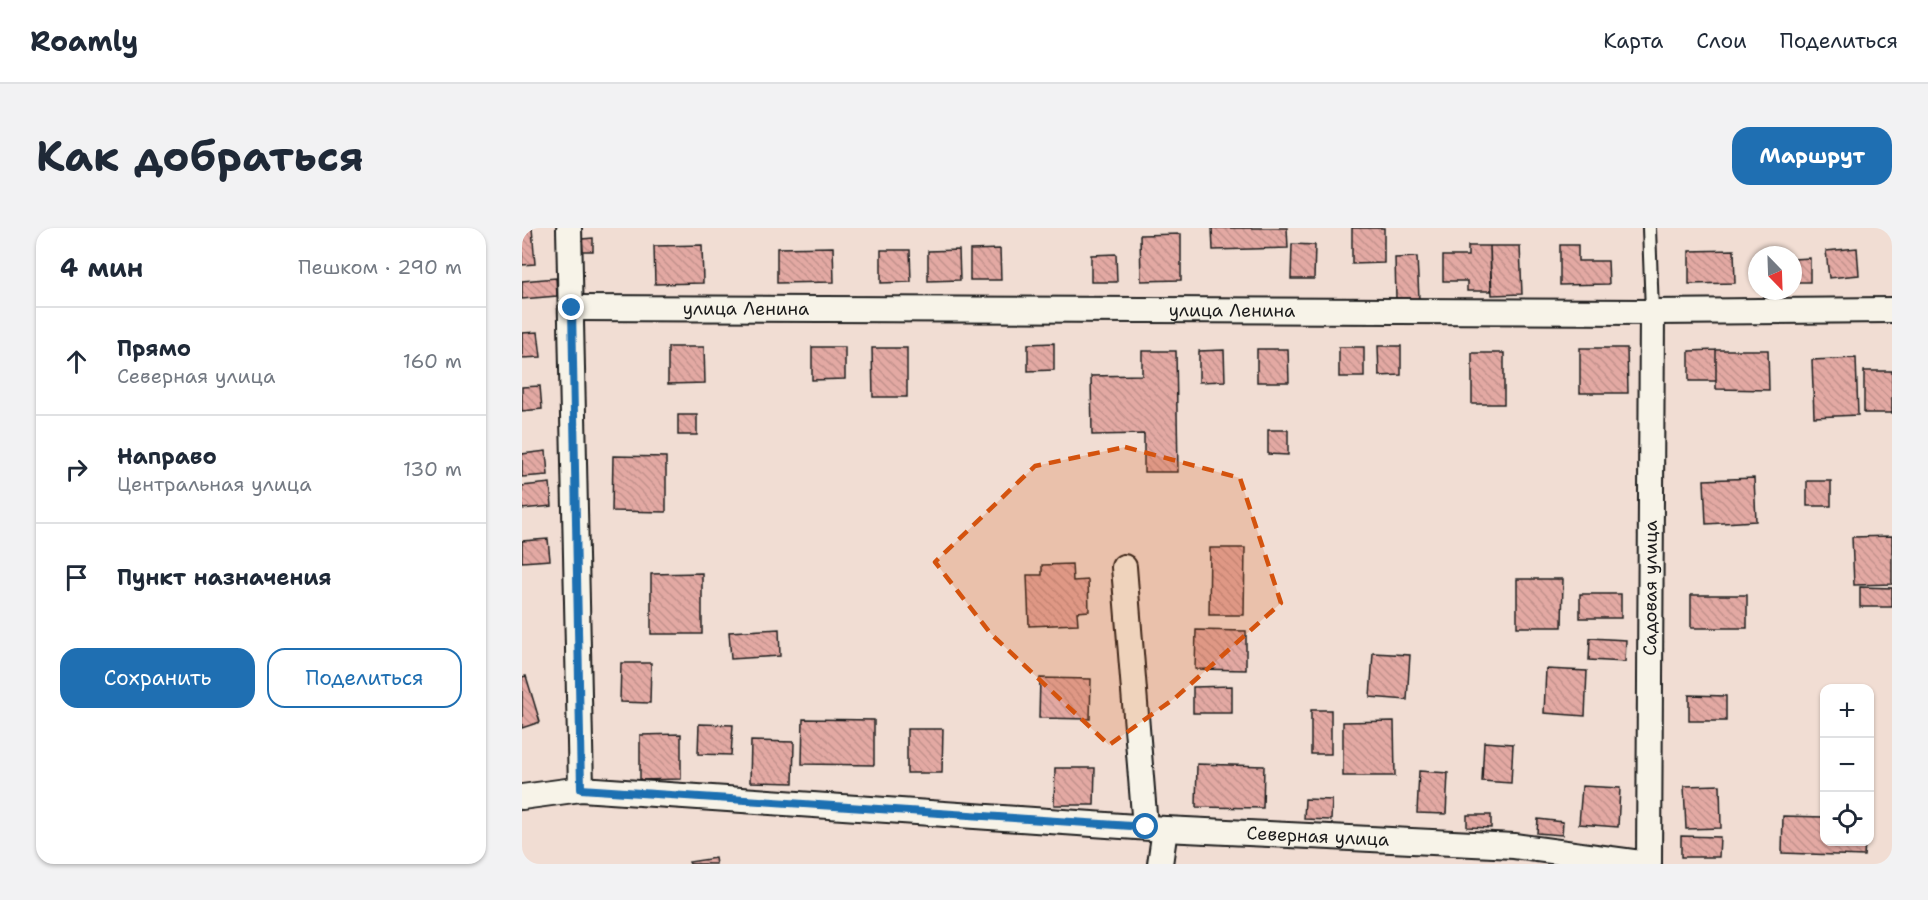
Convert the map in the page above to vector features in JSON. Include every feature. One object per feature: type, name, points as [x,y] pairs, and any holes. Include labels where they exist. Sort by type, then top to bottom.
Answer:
[{"type":"street","points":[[569,228],[581,789]]},
{"type":"street","name":"улица Ленина","points":[[572,308],[1652,312],[1892,310]]},
{"type":"street","name":"Садовая улица","points":[[1648,864],[1652,312]]},
{"type":"street","points":[[1125,567],[1160,864]]},
{"type":"street","name":"Северная улица","points":[[522,797],[581,789],[1155,828],[1514,846],[1648,864]]},
{"type":"lane","points":[[1649,228],[1652,312]]},
{"type":"highlighted area","points":[[1125,447],[1240,478],[1281,603],[1175,698],[1109,745],[991,634],[935,562],[1035,466]]},
{"type":"building","points":[[522,228],[532,228],[535,264],[522,265]]},
{"type":"building","points":[[1212,228],[1287,228],[1288,248],[1213,250]]},
{"type":"building","points":[[1352,228],[1384,228],[1384,263],[1352,264]]},
{"type":"building","points":[[1181,234],[1181,280],[1141,281],[1140,235]]},
{"type":"building","points":[[593,238],[593,251],[583,251],[582,239]]},
{"type":"building","points":[[1292,244],[1315,245],[1314,279],[1291,279]]},
{"type":"building","points":[[702,245],[703,283],[655,284],[654,246]]},
{"type":"building","points":[[1560,245],[1578,245],[1578,261],[1608,261],[1609,284],[1560,285]]},
{"type":"building","points":[[1468,246],[1490,246],[1491,291],[1467,291],[1467,281],[1443,281],[1443,256],[1468,256]]},
{"type":"building","points":[[1490,246],[1520,246],[1522,294],[1492,295]]},
{"type":"building","points":[[833,247],[834,282],[777,283],[777,248]]},
{"type":"building","points":[[1857,248],[1859,275],[1829,278],[1826,251]]},
{"type":"building","points":[[1000,249],[1001,280],[970,280],[970,250]]},
{"type":"building","points":[[881,250],[910,250],[911,282],[881,283]]},
{"type":"building","points":[[959,250],[960,280],[928,281],[928,251]]},
{"type":"building","points":[[1734,250],[1735,283],[1689,284],[1689,251]]},
{"type":"building","points":[[1116,254],[1117,282],[1091,282],[1091,255]]},
{"type":"building","points":[[1417,257],[1419,299],[1396,299],[1395,258]]},
{"type":"building","points":[[1802,258],[1810,258],[1810,282],[1802,282]]},
{"type":"building","points":[[556,278],[557,296],[522,299],[522,281]]},
{"type":"building","points":[[538,332],[541,357],[522,358],[522,333]]},
{"type":"building","points":[[1054,343],[1054,370],[1028,371],[1028,344]]},
{"type":"building","points":[[1378,346],[1401,346],[1401,375],[1379,376]]},
{"type":"building","points":[[668,347],[704,347],[705,383],[668,384]]},
{"type":"building","points":[[812,347],[845,347],[845,379],[812,380]]},
{"type":"building","points":[[1339,347],[1364,347],[1364,377],[1339,377]]},
{"type":"building","points":[[872,348],[907,348],[907,397],[873,397]]},
{"type":"building","points":[[1580,348],[1627,348],[1628,393],[1580,393]]},
{"type":"building","points":[[1257,349],[1288,349],[1289,382],[1257,382]]},
{"type":"building","points":[[1224,350],[1225,381],[1199,382],[1199,351]]},
{"type":"building","points":[[1716,350],[1768,350],[1769,390],[1716,389]]},
{"type":"building","points":[[1716,350],[1716,381],[1689,381],[1689,351]]},
{"type":"building","points":[[1142,351],[1176,351],[1178,472],[1144,472],[1144,434],[1092,435],[1091,376],[1142,375]]},
{"type":"building","points":[[1472,353],[1504,353],[1504,404],[1472,404]]},
{"type":"building","points":[[1856,358],[1858,415],[1814,417],[1812,360]]},
{"type":"building","points":[[1864,371],[1892,371],[1892,413],[1864,413]]},
{"type":"building","points":[[540,386],[542,409],[522,411],[522,387]]},
{"type":"building","points":[[678,415],[697,415],[697,435],[678,435]]},
{"type":"building","points":[[1268,430],[1288,430],[1288,455],[1268,454]]},
{"type":"building","points":[[546,451],[548,475],[522,477],[522,454]]},
{"type":"building","points":[[613,456],[666,457],[666,512],[612,511]]},
{"type":"building","points":[[1754,478],[1756,521],[1706,524],[1704,480]]},
{"type":"building","points":[[1807,481],[1831,481],[1831,506],[1807,506]]},
{"type":"building","points":[[550,483],[552,506],[522,509],[522,486]]},
{"type":"building","points":[[1892,536],[1892,584],[1854,585],[1852,537]]},
{"type":"building","points":[[548,539],[550,560],[522,562],[522,541]]},
{"type":"building","points":[[1210,548],[1245,548],[1244,615],[1209,615]]},
{"type":"building","points":[[1072,564],[1073,581],[1088,580],[1089,611],[1077,612],[1078,624],[1029,626],[1027,575],[1042,575],[1042,565]]},
{"type":"building","points":[[702,573],[702,634],[651,634],[651,574]]},
{"type":"building","points":[[1517,579],[1563,579],[1562,627],[1517,627]]},
{"type":"building","points":[[1860,587],[1892,588],[1892,607],[1860,607]]},
{"type":"building","points":[[1580,594],[1621,594],[1621,618],[1580,618]]},
{"type":"building","points":[[1691,595],[1747,595],[1747,628],[1691,628]]},
{"type":"building","points":[[779,629],[780,656],[731,659],[729,632]]},
{"type":"building","points":[[1196,630],[1246,631],[1246,670],[1195,669]]},
{"type":"building","points":[[1590,638],[1626,640],[1625,662],[1589,660]]},
{"type":"building","points":[[1373,653],[1410,655],[1407,700],[1370,697]]},
{"type":"building","points":[[621,663],[651,663],[650,703],[620,702]]},
{"type":"building","points":[[1546,669],[1587,671],[1585,716],[1544,713]]},
{"type":"building","points":[[526,676],[540,722],[522,728],[522,677]]},
{"type":"building","points":[[1040,678],[1091,679],[1090,719],[1039,718]]},
{"type":"building","points":[[1232,686],[1232,713],[1193,713],[1193,687]]},
{"type":"building","points":[[1689,695],[1726,696],[1726,721],[1689,721]]},
{"type":"building","points":[[1311,710],[1331,710],[1331,754],[1311,754]]},
{"type":"building","points":[[803,719],[874,720],[874,765],[802,764]]},
{"type":"building","points":[[1394,721],[1395,776],[1343,776],[1343,722]]},
{"type":"building","points":[[699,724],[733,725],[731,755],[698,754]]},
{"type":"building","points":[[907,729],[943,729],[942,773],[907,773]]},
{"type":"building","points":[[681,734],[681,779],[640,780],[640,735]]},
{"type":"building","points":[[751,741],[794,742],[793,783],[750,782]]},
{"type":"building","points":[[1484,742],[1513,744],[1511,783],[1482,781]]},
{"type":"building","points":[[1197,764],[1264,766],[1263,808],[1196,807]]},
{"type":"building","points":[[1055,768],[1095,768],[1094,805],[1054,805]]},
{"type":"building","points":[[1419,771],[1448,773],[1446,814],[1417,813]]},
{"type":"building","points":[[1720,785],[1721,828],[1686,829],[1684,786]]},
{"type":"building","points":[[1582,786],[1620,788],[1618,827],[1579,824]]},
{"type":"building","points":[[1305,799],[1332,800],[1331,820],[1304,819]]},
{"type":"building","points":[[1467,815],[1491,815],[1491,828],[1467,827]]},
{"type":"building","points":[[1783,816],[1820,817],[1820,846],[1865,846],[1864,856],[1782,853]]},
{"type":"building","points":[[1538,819],[1563,822],[1562,835],[1537,833]]},
{"type":"building","points":[[1681,836],[1720,837],[1719,857],[1681,857]]},
{"type":"building","points":[[715,858],[716,864],[690,864],[689,862]]},
{"type":"route","points":[[572,308],[581,789],[1146,827]]}]
